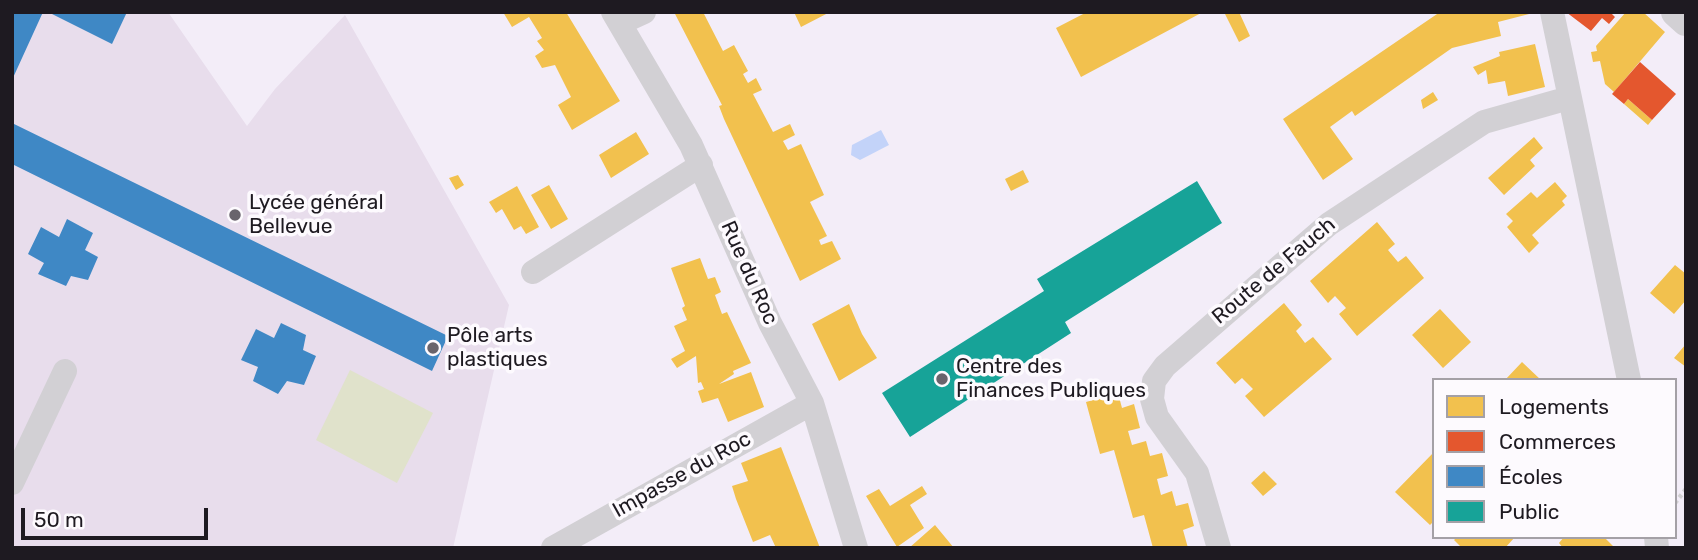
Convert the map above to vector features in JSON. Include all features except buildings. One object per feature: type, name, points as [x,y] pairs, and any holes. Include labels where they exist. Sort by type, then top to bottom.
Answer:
[{"type":"main road","points":[[1676,12],[1686,21]]},
{"type":"street","points":[[616,18],[644,12]]},
{"type":"street","points":[[1552,12],[1629,378]]},
{"type":"street","name":"Rue du Roc","points":[[616,18],[701,165],[770,323],[812,403],[856,548]]},
{"type":"street","name":"Route de Fauch","points":[[1219,548],[1197,473],[1157,417],[1152,399],[1154,382],[1165,366],[1329,224],[1484,122],[1569,98]]},
{"type":"street","points":[[533,272],[701,165]]},
{"type":"street","points":[[12,483],[65,371]]},
{"type":"street","name":"Impasse du Roc","points":[[552,548],[812,403]]},
{"type":"shaded area","name":"Lycée général Bellevue","points":[[12,12],[168,12],[247,126],[275,89],[345,15],[509,305],[453,548],[12,548]]},
{"type":"green space","points":[[350,370],[433,413],[397,483],[316,440]]},
{"type":"water","points":[[881,130],[889,145],[860,160],[851,155],[852,145]]},
{"type":"place","name":"Lycée général Bellevue","points":[[235,215]]},
{"type":"place","name":"Pôle arts plastiques","points":[[433,348]]},
{"type":"place","name":"Centre des Finances Publiques","points":[[942,379]]}]
